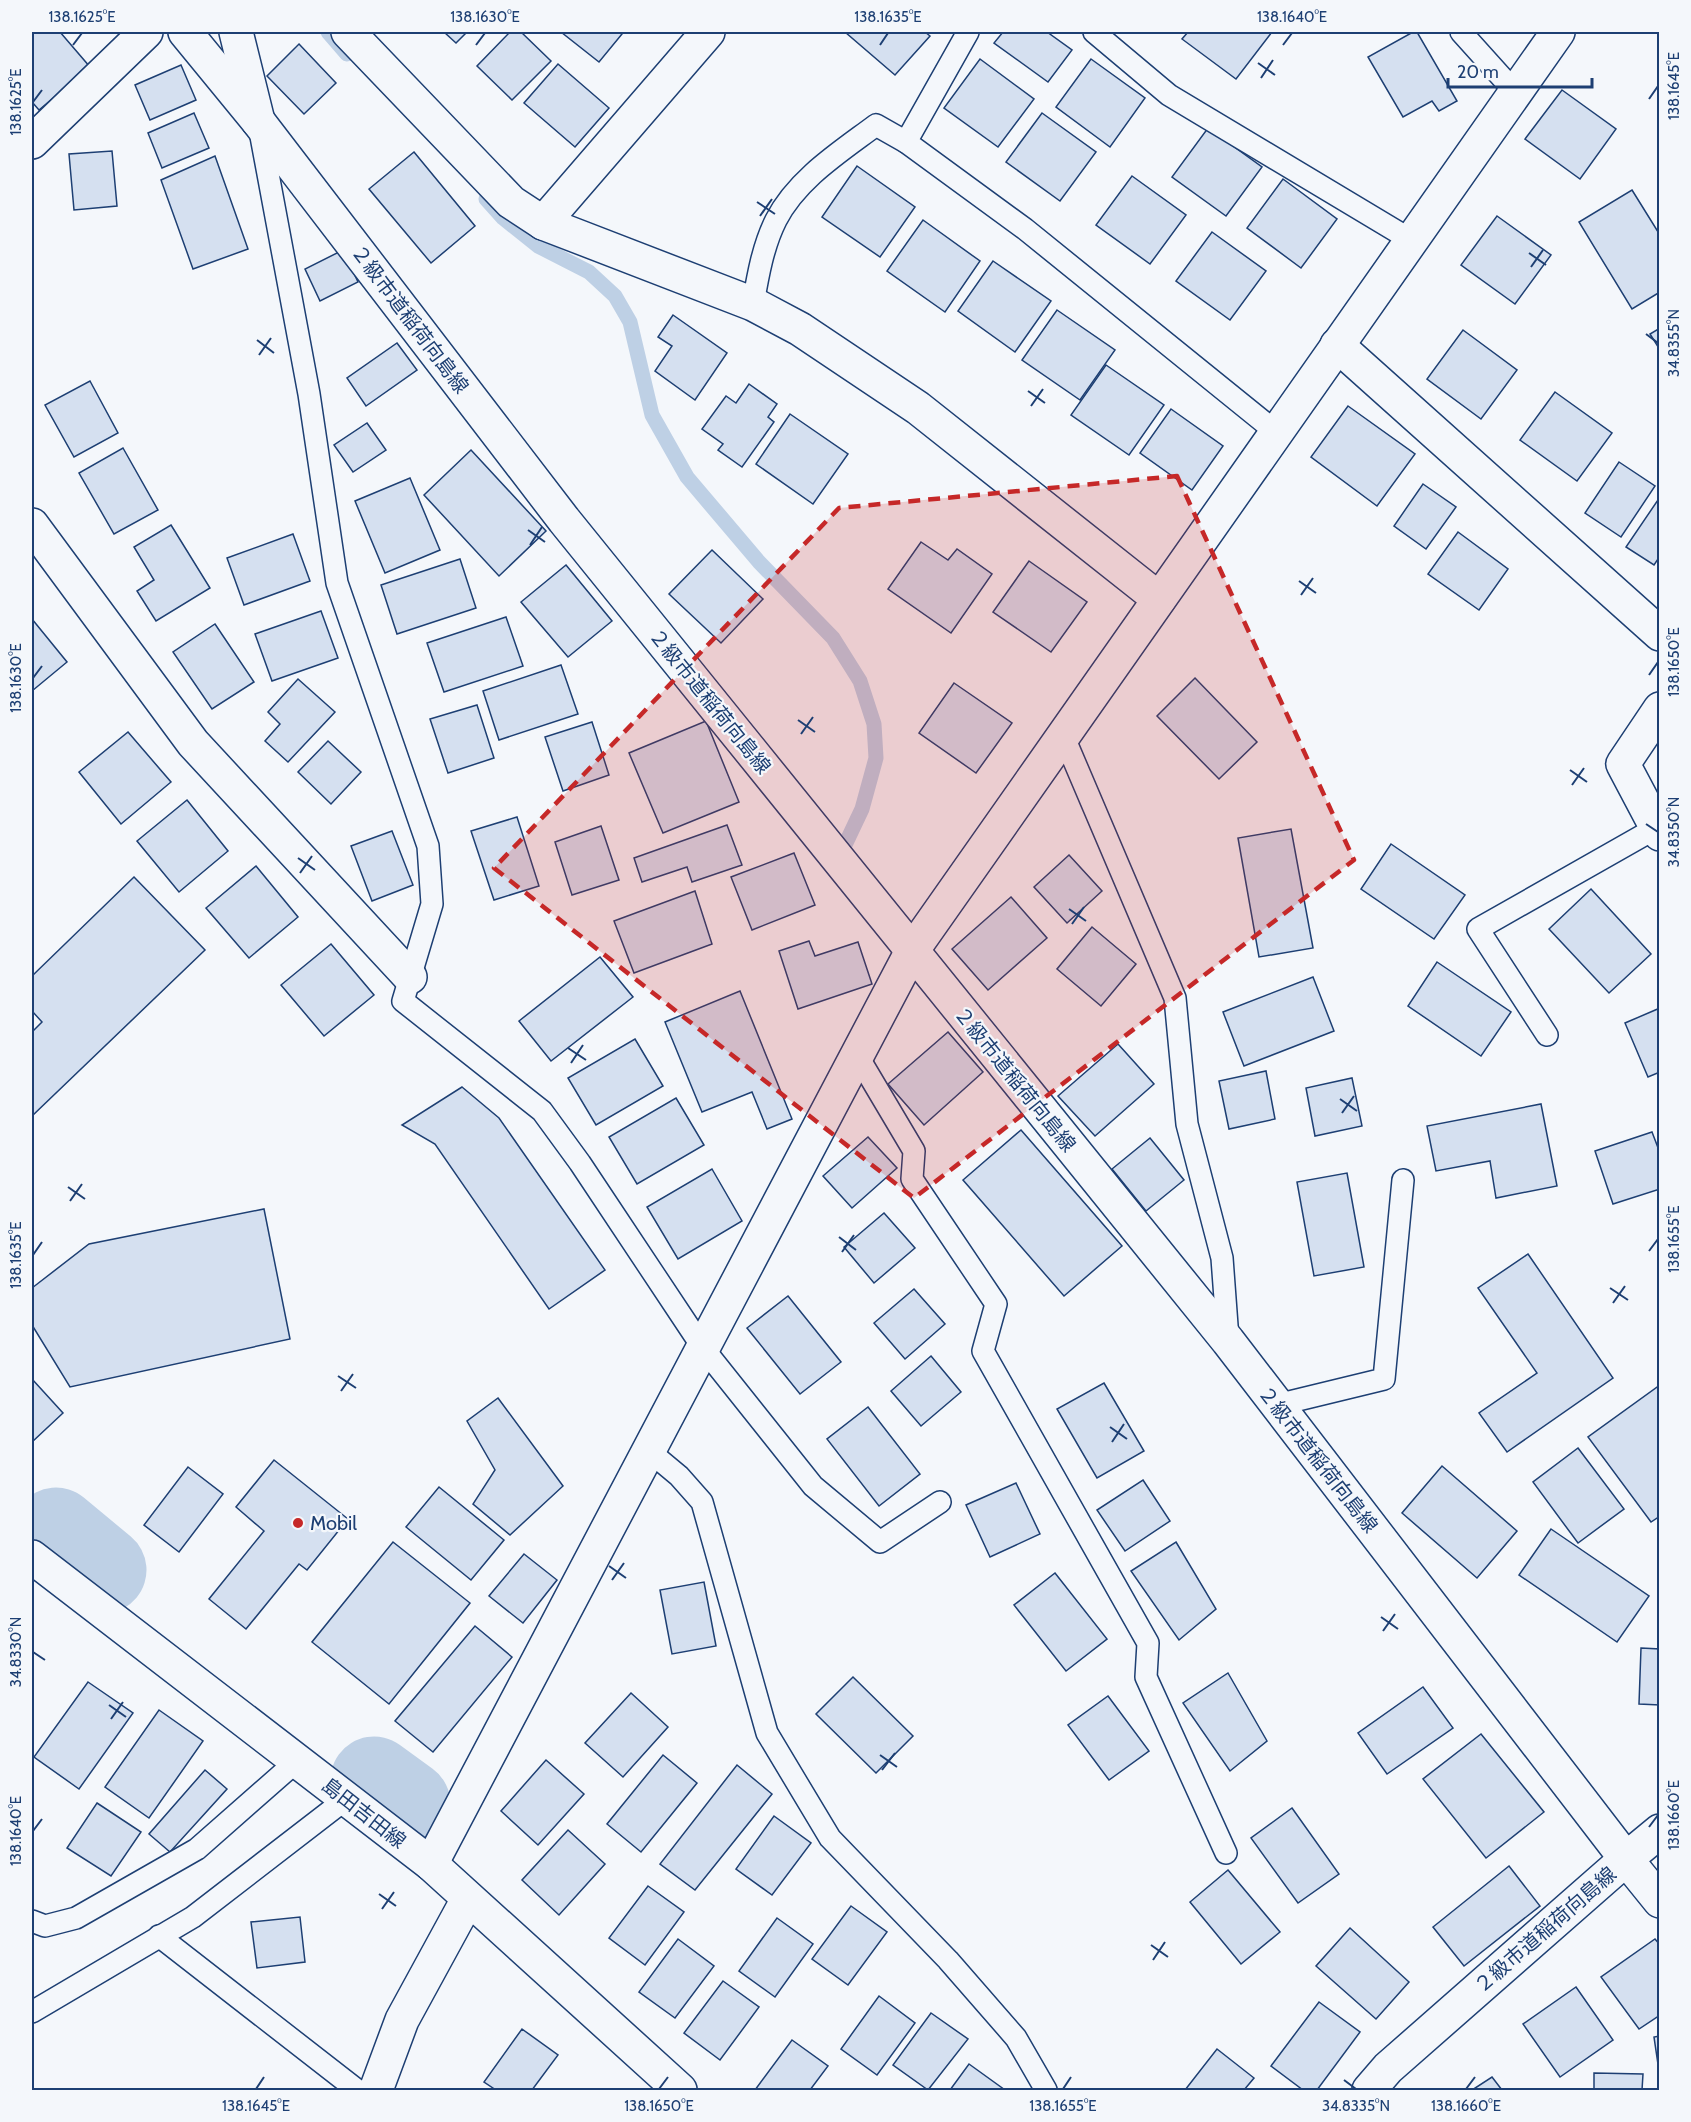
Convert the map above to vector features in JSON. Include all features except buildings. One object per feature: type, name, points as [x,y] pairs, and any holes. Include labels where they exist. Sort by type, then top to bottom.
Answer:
[{"type":"street","points":[[32,142],[146,32]]},
{"type":"street","name":"２級市道稲荷向島線","points":[[185,32],[258,122],[564,520],[1228,1341],[1626,1859],[1388,2068],[1369,2091]]},
{"type":"street","points":[[236,32],[258,122]]},
{"type":"street","points":[[348,32],[511,202],[543,223],[753,304],[800,329],[918,408],[1159,599]]},
{"type":"street","points":[[543,223],[708,32]]},
{"type":"street","points":[[431,1864],[912,951],[1558,32]]},
{"type":"street","points":[[1337,345],[1659,634]]},
{"type":"street","points":[[32,525],[193,743],[410,977]]},
{"type":"street","points":[[1658,831],[1623,764],[1659,709]]},
{"type":"street","name":"島田吉田線","points":[[32,1557],[431,1864],[680,2091]]},
{"type":"street","points":[[1659,1831],[1626,1859],[1659,1901]]},
{"type":"street","points":[[376,2091],[402,2020],[468,1899]]},
{"type":"lane","points":[[906,142],[968,32]]},
{"type":"lane","points":[[1094,32],[1169,95],[1411,240]]},
{"type":"lane","points":[[1461,32],[1515,92]]},
{"type":"lane","points":[[258,122],[309,394],[337,583],[428,846],[432,904],[404,1001],[542,1111],[580,1163],[703,1348],[813,1486],[880,1542],[940,1502]]},
{"type":"lane","points":[[753,304],[761,260],[773,229],[798,188],[829,160],[876,125],[906,142],[1025,229],[1276,432]]},
{"type":"lane","points":[[1063,735],[1175,998],[1187,1124],[1222,1258],[1228,1341]]},
{"type":"lane","points":[[1547,1035],[1478,928],[1658,831]]},
{"type":"lane","points":[[857,1055],[914,1151],[912,1179],[996,1304],[983,1351],[1148,1643],[1146,1677],[1226,1853]]},
{"type":"lane","points":[[1277,1405],[1384,1379],[1403,1180]]},
{"type":"lane","points":[[649,1450],[679,1476],[702,1502],[766,1733],[830,1838],[948,1960],[1016,2038],[1046,2091]]},
{"type":"lane","points":[[32,1921],[45,1926],[76,1918],[197,1849],[297,1761]]},
{"type":"lane","points":[[32,2012],[193,1917],[346,1799]]},
{"type":"lane","points":[[159,1936],[357,2091]]},
{"type":"highlighted area","points":[[1177,476],[1354,860],[914,1198],[494,868],[839,508]]},
{"type":"waterway","points":[[328,32],[347,54]]},
{"type":"waterway","points":[[486,199],[503,218],[538,246],[589,272],[615,296],[630,322],[652,415],[687,477],[759,562],[833,638],[860,681],[874,724],[876,758],[862,809],[844,847]]},
{"type":"waterway","points":[[56,1531],[103,1570]]},
{"type":"waterway","points":[[374,1780],[407,1804]]},
{"type":"place","name":"Mobil","points":[[298,1523]]}]
